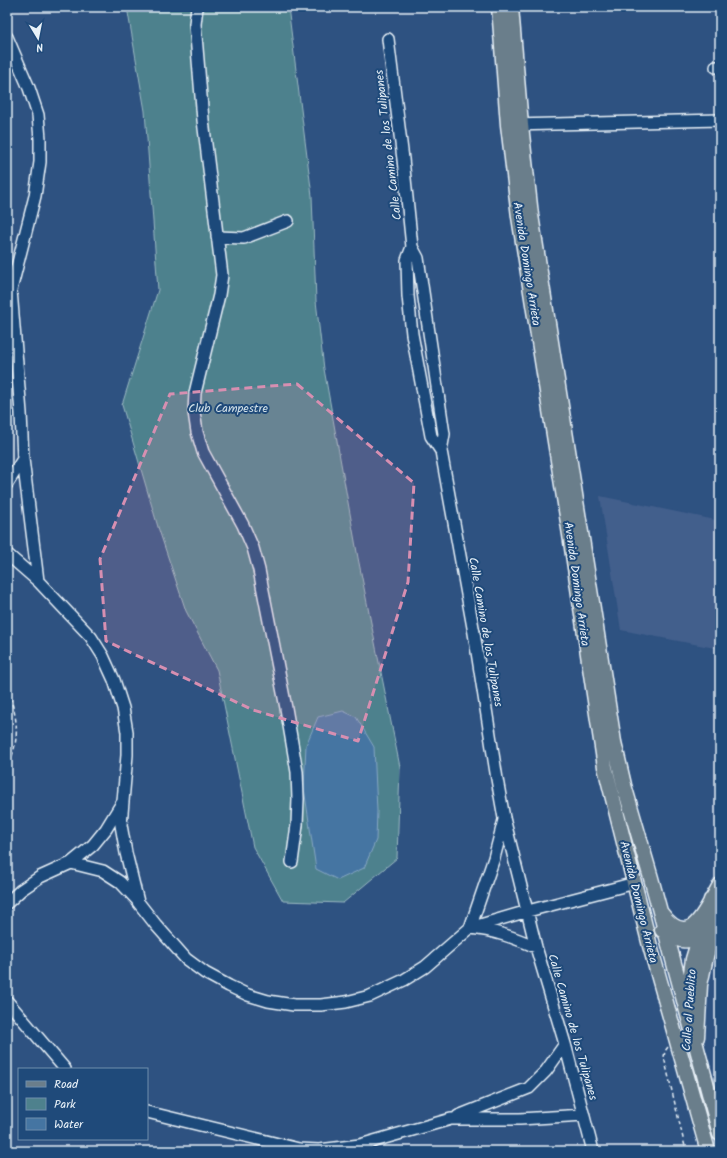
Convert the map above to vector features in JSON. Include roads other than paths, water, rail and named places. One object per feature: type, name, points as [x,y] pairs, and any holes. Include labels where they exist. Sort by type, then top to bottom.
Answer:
[{"type":"main road","name":"Avenida Domingo Arrieta","points":[[499,7],[525,216],[576,534],[614,742],[624,785],[651,878],[696,1049],[715,1108],[720,1134]]},
{"type":"main road","name":"Avenida Domingo Arrieta","points":[[511,7],[514,125]]},
{"type":"main road","name":"Avenida Domingo Arrieta","points":[[576,534],[605,766],[641,910],[706,1147]]},
{"type":"main road","points":[[635,883],[651,878]]},
{"type":"main road","points":[[658,907],[674,926],[680,929],[689,929],[699,921],[720,885]]},
{"type":"main road","name":"Calle al Pueblito","points":[[687,1075],[686,1012],[689,981],[699,936],[711,900]]},
{"type":"main road","points":[[641,910],[665,933],[681,941],[687,941],[699,936],[718,919]]},
{"type":"main road","name":"Calle al Pueblito","points":[[696,1049],[700,985],[706,957],[718,919]]},
{"type":"street","points":[[197,7],[195,24],[203,120],[221,266],[221,283],[195,393],[194,412],[197,432],[203,452],[243,525],[259,570],[297,772],[297,825],[292,862]]},
{"type":"street","points":[[7,37],[38,115],[40,139],[40,162],[35,196],[9,292],[14,327],[23,459],[38,581]]},
{"type":"street","name":"Calle Camino de los Tulipanes","points":[[388,40],[403,159],[412,248],[418,258],[444,434],[441,450],[474,632],[504,818],[536,947],[565,1044],[593,1151]]},
{"type":"street","points":[[514,125],[720,120]]},
{"type":"street","points":[[217,237],[244,238],[288,221]]},
{"type":"street","name":"Calle Camino de los Tulipanes","points":[[412,248],[407,260],[408,296],[412,334],[431,436],[441,450]]},
{"type":"street","points":[[7,364],[17,375]]},
{"type":"street","points":[[7,484],[23,459]]},
{"type":"street","points":[[7,554],[38,581],[91,637],[103,656],[114,680],[123,708],[127,732],[126,776],[121,825],[138,902]]},
{"type":"street","points":[[7,903],[21,890],[40,877],[71,863],[93,845],[106,829],[123,801]]},
{"type":"street","name":"Calle Camino de los Tulipanes","points":[[504,818],[494,858],[470,928],[488,930],[536,947]]},
{"type":"street","points":[[71,863],[103,871],[120,882],[186,960],[205,973],[248,995],[268,1001],[294,1005],[321,1005],[346,1002],[370,996],[404,980],[426,966],[470,928],[635,883]]},
{"type":"street","points":[[7,1000],[64,1068]]},
{"type":"street","points":[[148,1112],[300,1150],[358,1148],[451,1119],[530,1088],[546,1071],[565,1044]]},
{"type":"street","points":[[451,1119],[520,1119],[584,1115]]},
{"type":"water","points":[[343,711],[356,717],[374,747],[377,811],[376,840],[364,868],[338,880],[316,869],[304,788],[306,745],[318,717]]},
{"type":"park label","name":"Club Campestre","points":[[228,408]]}]
